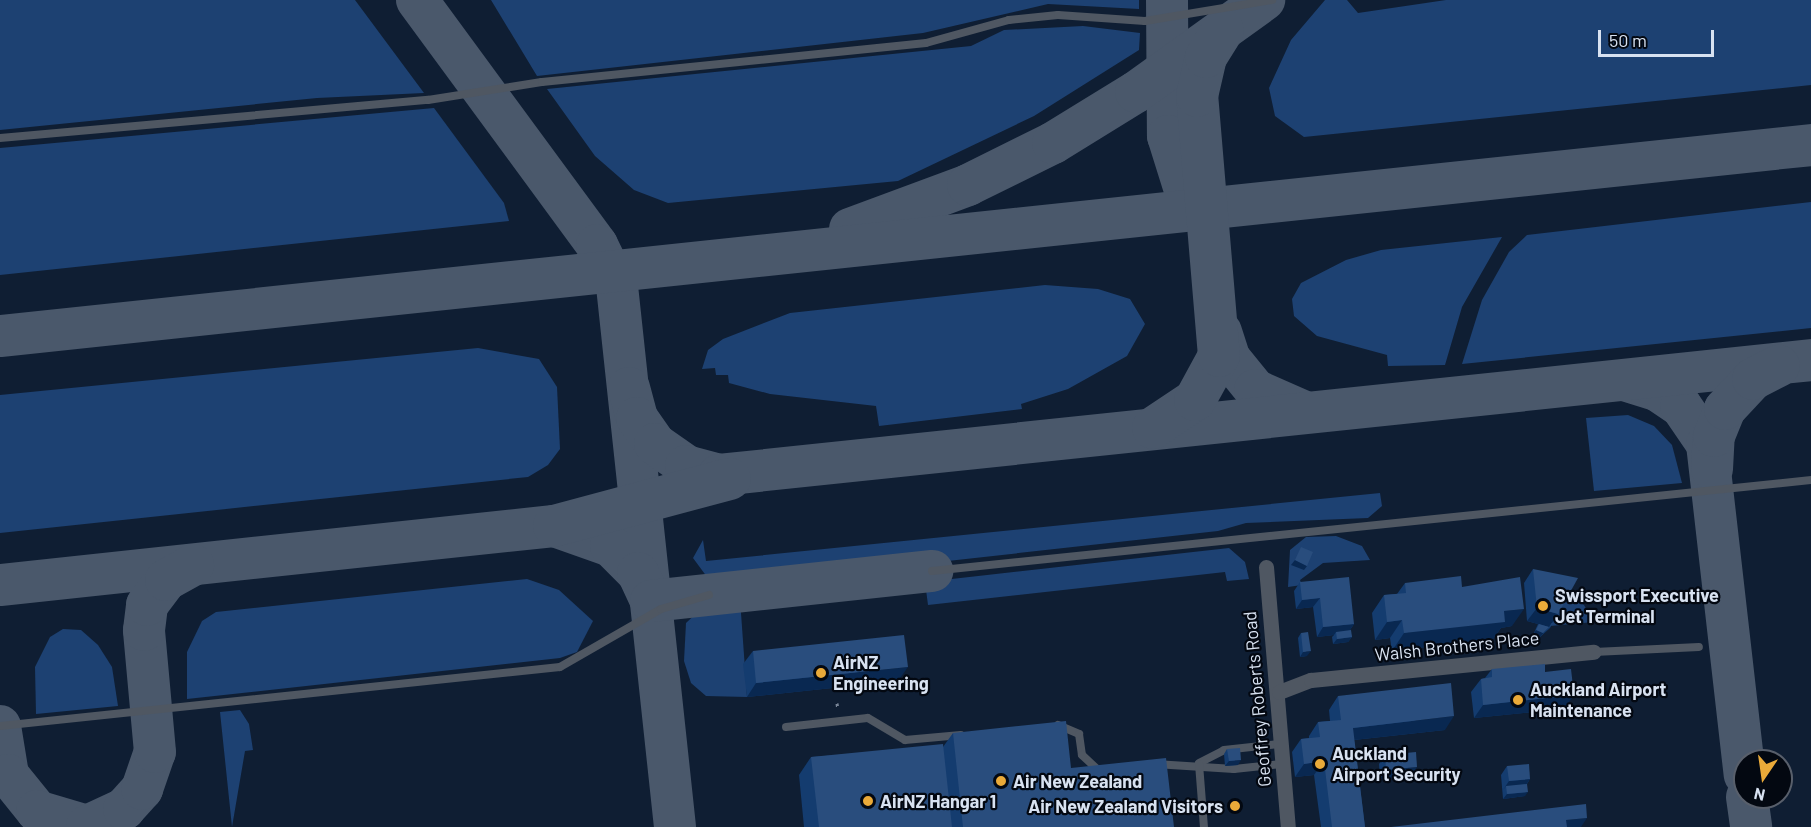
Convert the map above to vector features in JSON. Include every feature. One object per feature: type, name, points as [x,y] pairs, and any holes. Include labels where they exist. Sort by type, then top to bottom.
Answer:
[{"type":"street","name":"Geoffrey Roberts Road","points":[[1266,567],[1279,692],[1279,744],[1288,827]]},
{"type":"street","name":"Walsh Brothers Place","points":[[1279,692],[1311,680],[1594,652]]},
{"type":"lane","points":[[0,138],[428,100],[542,82],[926,43],[999,21],[1058,15],[1145,21],[1272,0]]},
{"type":"lane","points":[[932,571],[1811,480]]},
{"type":"lane","points":[[0,726],[560,667],[662,609],[709,595]]},
{"type":"lane","name":"Walsh Brothers Place","points":[[1594,652],[1641,653],[1699,647]]},
{"type":"lane","points":[[786,727],[868,718],[905,740],[970,734]]},
{"type":"lane","points":[[1048,726],[1072,728],[1088,765],[1110,769]]},
{"type":"lane","points":[[1199,764],[1224,750],[1279,744]]},
{"type":"lane","points":[[1199,764],[1204,827]]},
{"type":"lane","points":[[1142,765],[1199,764],[1234,769],[1281,764]]},
{"type":"shaded area","points":[[0,0],[355,0],[424,93],[317,98],[0,130]]},
{"type":"shaded area","points":[[491,0],[1139,0],[1139,9],[1048,4],[923,33],[537,76]]},
{"type":"shaded area","points":[[1325,0],[1347,0],[1358,13],[1446,0],[1811,0],[1811,85],[1304,137],[1275,116],[1269,88],[1291,40]]},
{"type":"shaded area","points":[[1083,26],[1140,33],[1139,50],[1034,116],[898,181],[668,203],[634,190],[595,156],[547,89],[971,46],[1004,30]]},
{"type":"shaded area","points":[[434,108],[504,203],[509,221],[0,275],[0,148]]},
{"type":"shaded area","points":[[1811,202],[1811,328],[1462,364],[1482,300],[1509,252],[1527,235]]},
{"type":"shaded area","points":[[1502,237],[1462,307],[1445,365],[1388,366],[1387,355],[1317,336],[1294,316],[1292,299],[1301,283],[1346,260],[1381,250]]},
{"type":"shaded area","points":[[1045,285],[1098,289],[1130,299],[1145,324],[1127,356],[1068,389],[1021,404],[1022,409],[879,426],[876,406],[770,394],[729,383],[728,375],[716,375],[715,368],[702,369],[708,350],[723,339],[790,313]]},
{"type":"shaded area","points":[[478,348],[539,359],[557,387],[560,449],[548,465],[528,477],[0,533],[0,395]]},
{"type":"shaded area","points":[[1628,415],[1654,426],[1672,445],[1682,483],[1594,491],[1586,418]]},
{"type":"shaded area","points":[[1380,493],[1382,506],[1368,518],[1246,523],[1218,531],[748,583],[710,581],[693,558],[703,540],[706,561]]},
{"type":"shaded area","points":[[1336,536],[1362,546],[1370,560],[1323,563],[1300,580],[1302,585],[1288,587],[1290,550],[1306,537]]},
{"type":"shaded area","points":[[1229,548],[1245,562],[1249,579],[1227,581],[1225,572],[928,605],[925,582]]},
{"type":"shaded area","points":[[527,579],[559,590],[593,621],[577,652],[560,658],[187,699],[187,652],[202,621],[216,612]]},
{"type":"shaded area","points":[[1568,592],[1584,605],[1594,622],[1550,626]]},
{"type":"shaded area","points":[[740,599],[747,697],[706,696],[691,683],[684,661],[686,623],[706,604]]},
{"type":"shaded area","points":[[63,629],[81,630],[98,645],[112,667],[118,706],[36,714],[35,667],[50,637]]},
{"type":"shaded area","points":[[240,710],[249,724],[253,750],[245,751],[232,827],[220,712]]},
{"type":"building","points":[[1301,547],[1313,552],[1307,566],[1295,560]]},
{"type":"building","points":[[1533,569],[1578,578],[1558,614],[1537,608]]},
{"type":"building","points":[[1461,576],[1462,587],[1520,577],[1524,609],[1504,611],[1505,622],[1404,633],[1402,620],[1387,622],[1384,595],[1406,593],[1405,583]]},
{"type":"building","points":[[1349,577],[1354,624],[1323,627],[1320,598],[1302,600],[1300,582]]},
{"type":"building","points":[[1539,624],[1549,627],[1543,633],[1536,630]]},
{"type":"building","points":[[1351,630],[1352,637],[1337,639],[1336,632]]},
{"type":"building","points":[[1308,632],[1311,651],[1303,652],[1301,633]]},
{"type":"building","points":[[904,635],[908,667],[756,683],[753,651]]},
{"type":"building","points":[[1545,664],[1545,672],[1571,669],[1574,695],[1483,705],[1481,679],[1492,677],[1492,669]]},
{"type":"building","name":"Auckland Airport Security","points":[[1451,683],[1454,716],[1353,728],[1365,827],[1332,827],[1324,761],[1304,764],[1301,739],[1320,737],[1318,722],[1341,720],[1338,696]]},
{"type":"building","name":"Air New Zealand","points":[[1066,721],[1071,768],[1166,758],[1174,827],[963,827],[953,733]]},
{"type":"building","name":"AirNZ Hangar 1","points":[[943,744],[952,827],[819,827],[811,757]]},
{"type":"building","points":[[1240,748],[1241,760],[1229,761],[1227,749]]},
{"type":"building","points":[[1416,752],[1417,767],[1386,770],[1385,755]]},
{"type":"building","points":[[1529,764],[1530,779],[1509,781],[1507,766]]},
{"type":"building","points":[[1527,784],[1528,792],[1507,794],[1506,786]]},
{"type":"building","points":[[1586,804],[1587,818],[1566,820],[1567,827],[1391,827]]},
{"type":"taxiway","points":[[417,0],[597,245],[617,286],[675,827]]},
{"type":"taxiway","points":[[1167,0],[1168,136],[1190,206]]},
{"type":"taxiway","points":[[850,229],[968,185],[1053,143],[1136,92],[1264,0]]},
{"type":"taxiway","points":[[1153,428],[1195,400],[1219,356],[1197,96],[1206,57],[1223,30]]},
{"type":"taxiway","points":[[0,336],[1811,145]]},
{"type":"taxiway","points":[[1221,332],[1230,359],[1255,390],[1305,412]]},
{"type":"taxiway","points":[[629,388],[637,418],[655,444],[686,466],[719,475],[1811,360]]},
{"type":"taxiway","points":[[1712,469],[1714,436],[1725,409],[1753,379],[1779,366]]},
{"type":"taxiway","points":[[1627,381],[1657,390],[1681,406],[1707,444],[1742,749]]},
{"type":"taxiway","points":[[0,585],[554,526],[730,479]]},
{"type":"taxiway","points":[[557,527],[611,546],[638,573],[651,601],[932,571]]},
{"type":"taxiway","points":[[0,726],[8,775],[37,811],[87,826],[124,809],[142,789],[155,752],[144,630],[147,605],[166,580],[193,565]]},
{"type":"taxiway","points":[[1749,809],[1751,827]]},
{"type":"place","name":"Swissport Executive Jet Terminal","points":[[1543,606]]},
{"type":"place","name":"AirNZ Engineering","points":[[821,673]]},
{"type":"place","name":"Auckland Airport Maintenance","points":[[1518,700]]},
{"type":"place","name":"Auckland Airport Security","points":[[1320,764]]},
{"type":"place","name":"Air New Zealand","points":[[1001,781]]},
{"type":"place","name":"AirNZ Hangar 1","points":[[868,801]]},
{"type":"place","name":"Air New Zealand Visitors","points":[[1235,806]]}]
